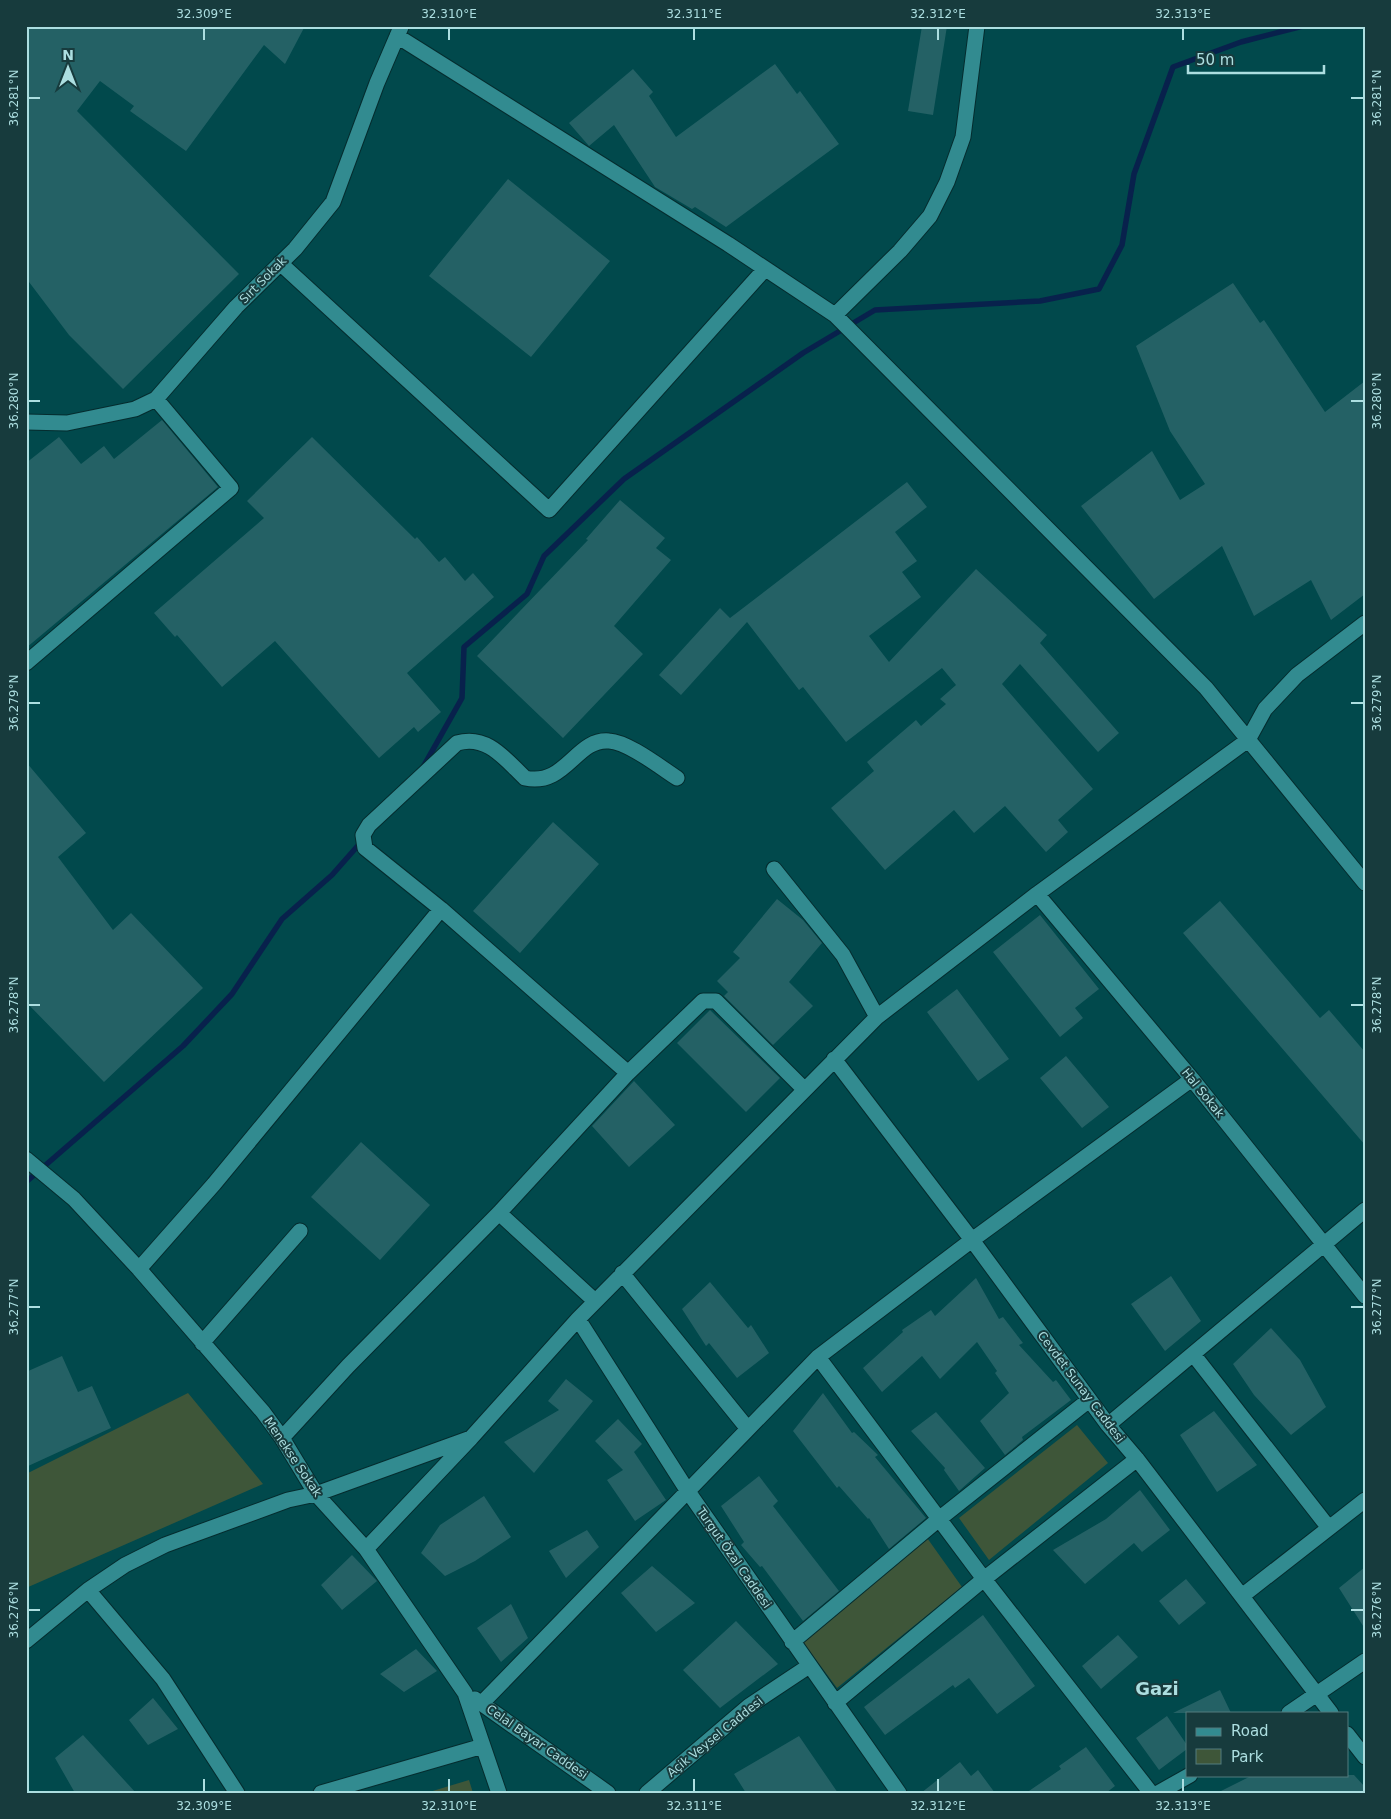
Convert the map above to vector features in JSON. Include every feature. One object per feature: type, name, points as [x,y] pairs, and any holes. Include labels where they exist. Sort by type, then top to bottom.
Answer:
[{"type":"street","points":[[835,315],[900,251],[930,216],[947,182],[963,137],[977,26]]},
{"type":"street","points":[[399,31],[835,315],[1206,688],[1365,883]]},
{"type":"street","name":"Sırt Sokak","points":[[26,422],[67,423],[135,408],[156,400],[236,307],[280,264],[333,202],[377,83],[399,31]]},
{"type":"street","points":[[280,264],[549,510],[765,269]]},
{"type":"street","points":[[26,664],[231,488],[156,400]]},
{"type":"street","points":[[366,1549],[471,1438],[578,1318],[877,1017],[1037,894],[1248,740],[1265,709],[1297,675],[1365,623]]},
{"type":"street","points":[[628,1073],[440,909],[365,848],[363,835],[369,825],[457,743],[474,740],[491,746],[525,778],[539,780],[554,775],[592,745],[608,741],[624,746],[677,778]]},
{"type":"street","points":[[774,868],[843,955],[877,1017]]},
{"type":"street","name":"Hal Sokak","points":[[1037,894],[1192,1079],[1365,1296]]},
{"type":"street","points":[[138,1269],[214,1184],[440,909]]},
{"type":"street","points":[[282,1438],[348,1366],[499,1213],[628,1073],[703,1001],[716,1001],[804,1089]]},
{"type":"street","name":"Cevdet Sunay Caddesi","points":[[834,1059],[972,1240],[1089,1400],[1137,1459],[1330,1712]]},
{"type":"street","points":[[482,1703],[687,1490],[818,1358],[972,1240],[1192,1079]]},
{"type":"street","name":"Menekse Sokak","points":[[26,1159],[74,1199],[263,1412],[282,1438],[316,1494],[366,1549],[465,1693],[499,1793]]},
{"type":"street","points":[[1108,1425],[1365,1210]]},
{"type":"street","points":[[499,1213],[595,1301]]},
{"type":"street","points":[[202,1343],[300,1231]]},
{"type":"street","points":[[622,1274],[748,1429]]},
{"type":"street","name":"Turgut Özal Caddesi","points":[[578,1318],[687,1490],[899,1793]]},
{"type":"street","points":[[1193,1354],[1330,1528]]},
{"type":"street","points":[[818,1358],[984,1579],[1151,1793]]},
{"type":"street","points":[[792,1642],[939,1519],[1089,1400]]},
{"type":"street","points":[[26,1641],[88,1590],[125,1565],[165,1546],[288,1500],[316,1494],[471,1438]]},
{"type":"street","points":[[835,1703],[984,1579],[1137,1459]]},
{"type":"street","points":[[1242,1596],[1365,1500]]},
{"type":"street","points":[[88,1590],[163,1679],[237,1793]]},
{"type":"street","points":[[1291,1712],[1365,1661]]},
{"type":"street","name":"Açik Veysel Caddesi","points":[[647,1793],[749,1706],[809,1666]]},
{"type":"street","name":"Celal Bayar Caddesi","points":[[465,1693],[482,1703],[608,1793]]},
{"type":"street","points":[[1348,1735],[1365,1757]]},
{"type":"street","points":[[321,1793],[483,1746]]},
{"type":"street","points":[[1158,1793],[1188,1776]]},
{"type":"green space","points":[[188,1393],[263,1484],[26,1588],[26,1474]]},
{"type":"green space","points":[[1077,1425],[1108,1463],[989,1560],[959,1518]]},
{"type":"green space","points":[[925,1535],[962,1587],[837,1688],[802,1641]]},
{"type":"green space","points":[[469,1780],[473,1793],[426,1793]]},
{"type":"building","points":[[26,26],[305,26],[285,64],[264,45],[186,151],[130,111],[134,106],[100,81],[77,111],[239,274],[123,389],[69,335],[26,278]]},
{"type":"building","points":[[922,26],[947,26],[933,115],[908,111]]},
{"type":"building","points":[[775,64],[797,94],[800,91],[839,144],[726,227],[695,207],[692,209],[655,187],[614,125],[589,146],[569,123],[633,69],[653,92],[649,96],[676,137]]},
{"type":"building","points":[[508,179],[610,261],[531,357],[429,276]]},
{"type":"building","points":[[1233,283],[1260,323],[1264,320],[1325,412],[1365,381],[1365,594],[1331,620],[1311,580],[1254,616],[1222,546],[1154,599],[1081,506],[1152,451],[1180,500],[1205,484],[1170,431],[1136,346]]},
{"type":"building","points":[[162,420],[218,487],[26,648],[26,463],[59,437],[81,464],[104,446],[114,459]]},
{"type":"building","points":[[312,437],[415,539],[417,537],[439,562],[445,557],[465,581],[473,573],[494,597],[407,673],[441,712],[418,732],[414,727],[379,758],[275,641],[222,687],[177,635],[175,637],[154,613],[264,518],[247,501]]},
{"type":"building","points":[[907,482],[927,507],[895,532],[917,561],[902,572],[921,597],[869,636],[889,662],[976,569],[1047,635],[1040,643],[1119,733],[1098,752],[1020,664],[1002,684],[1093,789],[1058,820],[1068,832],[1046,852],[1005,806],[974,833],[954,810],[885,870],[831,808],[874,771],[867,762],[916,720],[921,726],[946,704],[940,699],[956,685],[942,668],[846,742],[803,687],[799,690],[747,622],[681,695],[659,675],[720,608],[730,618]]},
{"type":"building","points":[[620,500],[665,538],[656,548],[671,560],[614,626],[643,654],[563,738],[477,656],[588,540],[586,539]]},
{"type":"building","points":[[26,762],[86,833],[58,857],[113,930],[131,913],[203,988],[104,1082],[26,1002]]},
{"type":"building","points":[[553,822],[599,864],[520,953],[473,911]]},
{"type":"building","points":[[777,899],[803,920],[822,943],[789,982],[813,1006],[773,1045],[724,996],[728,992],[717,981],[740,958],[733,952]]},
{"type":"building","points":[[1220,901],[1320,1018],[1329,1010],[1365,1052],[1365,1145],[1183,933]]},
{"type":"building","points":[[1040,915],[1099,989],[1075,1008],[1083,1018],[1060,1037],[993,952]]},
{"type":"building","points":[[957,989],[1009,1059],[978,1081],[927,1012]]},
{"type":"building","points":[[710,1010],[780,1078],[746,1112],[677,1043]]},
{"type":"building","points":[[1066,1056],[1109,1107],[1082,1128],[1040,1078]]},
{"type":"building","points":[[634,1081],[675,1125],[629,1167],[592,1126]]},
{"type":"building","points":[[361,1142],[430,1205],[380,1260],[311,1197]]},
{"type":"building","points":[[1171,1276],[1201,1321],[1165,1351],[1131,1304]]},
{"type":"building","points":[[976,1278],[999,1319],[1003,1317],[1023,1343],[1019,1345],[1053,1382],[1056,1380],[1071,1400],[1022,1437],[1023,1440],[1005,1455],[980,1421],[1009,1393],[995,1373],[997,1371],[977,1342],[940,1379],[922,1356],[882,1392],[863,1368],[903,1332],[902,1330],[931,1310],[935,1316]]},
{"type":"building","points":[[710,1282],[748,1328],[751,1325],[769,1353],[737,1378],[709,1343],[706,1346],[682,1309]]},
{"type":"building","points":[[1271,1328],[1300,1360],[1326,1407],[1291,1435],[1254,1395],[1233,1364]]},
{"type":"building","points":[[62,1356],[78,1392],[92,1386],[111,1428],[26,1467],[26,1372]]},
{"type":"building","points":[[566,1379],[593,1401],[534,1473],[504,1442],[559,1410],[548,1401]]},
{"type":"building","points":[[823,1393],[852,1433],[854,1432],[878,1455],[875,1457],[926,1518],[889,1549],[869,1518],[839,1486],[837,1488],[793,1431]]},
{"type":"building","points":[[1214,1411],[1257,1465],[1217,1492],[1180,1435]]},
{"type":"building","points":[[936,1412],[985,1468],[959,1491],[944,1470],[945,1468],[911,1431]]},
{"type":"building","points":[[618,1419],[642,1444],[634,1452],[666,1500],[635,1521],[607,1480],[623,1470],[595,1441]]},
{"type":"building","points":[[759,1476],[778,1501],[773,1506],[839,1591],[803,1621],[762,1566],[760,1567],[741,1545],[744,1542],[721,1506]]},
{"type":"building","points":[[1140,1490],[1170,1530],[1142,1552],[1134,1543],[1085,1584],[1053,1550],[1106,1519]]},
{"type":"building","points":[[484,1496],[511,1537],[475,1561],[445,1576],[421,1553],[440,1525]]},
{"type":"building","points":[[587,1530],[599,1547],[566,1578],[549,1551]]},
{"type":"building","points":[[352,1555],[377,1581],[342,1610],[321,1585]]},
{"type":"building","points":[[652,1566],[695,1603],[656,1632],[621,1593]]},
{"type":"building","points":[[1365,1567],[1365,1629],[1339,1588]]},
{"type":"building","points":[[1186,1579],[1206,1603],[1179,1625],[1159,1601]]},
{"type":"building","points":[[511,1604],[528,1638],[501,1662],[477,1628]]},
{"type":"building","points":[[983,1615],[1035,1686],[997,1714],[969,1678],[955,1688],[953,1685],[885,1735],[864,1707]]},
{"type":"building","points":[[736,1621],[778,1664],[720,1708],[683,1670]]},
{"type":"building","points":[[1118,1635],[1138,1657],[1101,1689],[1082,1666]]},
{"type":"building","points":[[416,1649],[437,1671],[404,1692],[380,1674]]},
{"type":"building","points":[[1220,1690],[1231,1712],[1186,1712],[1173,1713]]},
{"type":"building","points":[[153,1698],[178,1729],[148,1745],[129,1720]]},
{"type":"building","points":[[1167,1716],[1186,1744],[1186,1750],[1159,1770],[1136,1738]]},
{"type":"building","points":[[83,1735],[136,1793],[75,1793],[55,1758]]},
{"type":"building","points":[[799,1736],[838,1793],[746,1793],[734,1774]]},
{"type":"building","points":[[1086,1747],[1115,1786],[1106,1793],[1026,1793],[1061,1769],[1059,1766]]},
{"type":"building","points":[[960,1762],[971,1776],[978,1770],[995,1793],[921,1793]]},
{"type":"building","points":[[1354,1775],[1365,1787],[1365,1793],[1217,1793],[1251,1776]]},
{"type":"waterway","points":[[422,769],[462,698],[464,647],[527,594],[544,556],[624,479],[803,353],[875,310],[1040,301],[1099,289],[1122,245],[1134,174],[1173,67],[1241,42],[1303,26]]},
{"type":"waterway","points":[[26,1182],[183,1046],[232,994],[282,919],[332,875],[362,841]]},
{"type":"district","name":"Gazi","points":[[1157,1688]]}]
